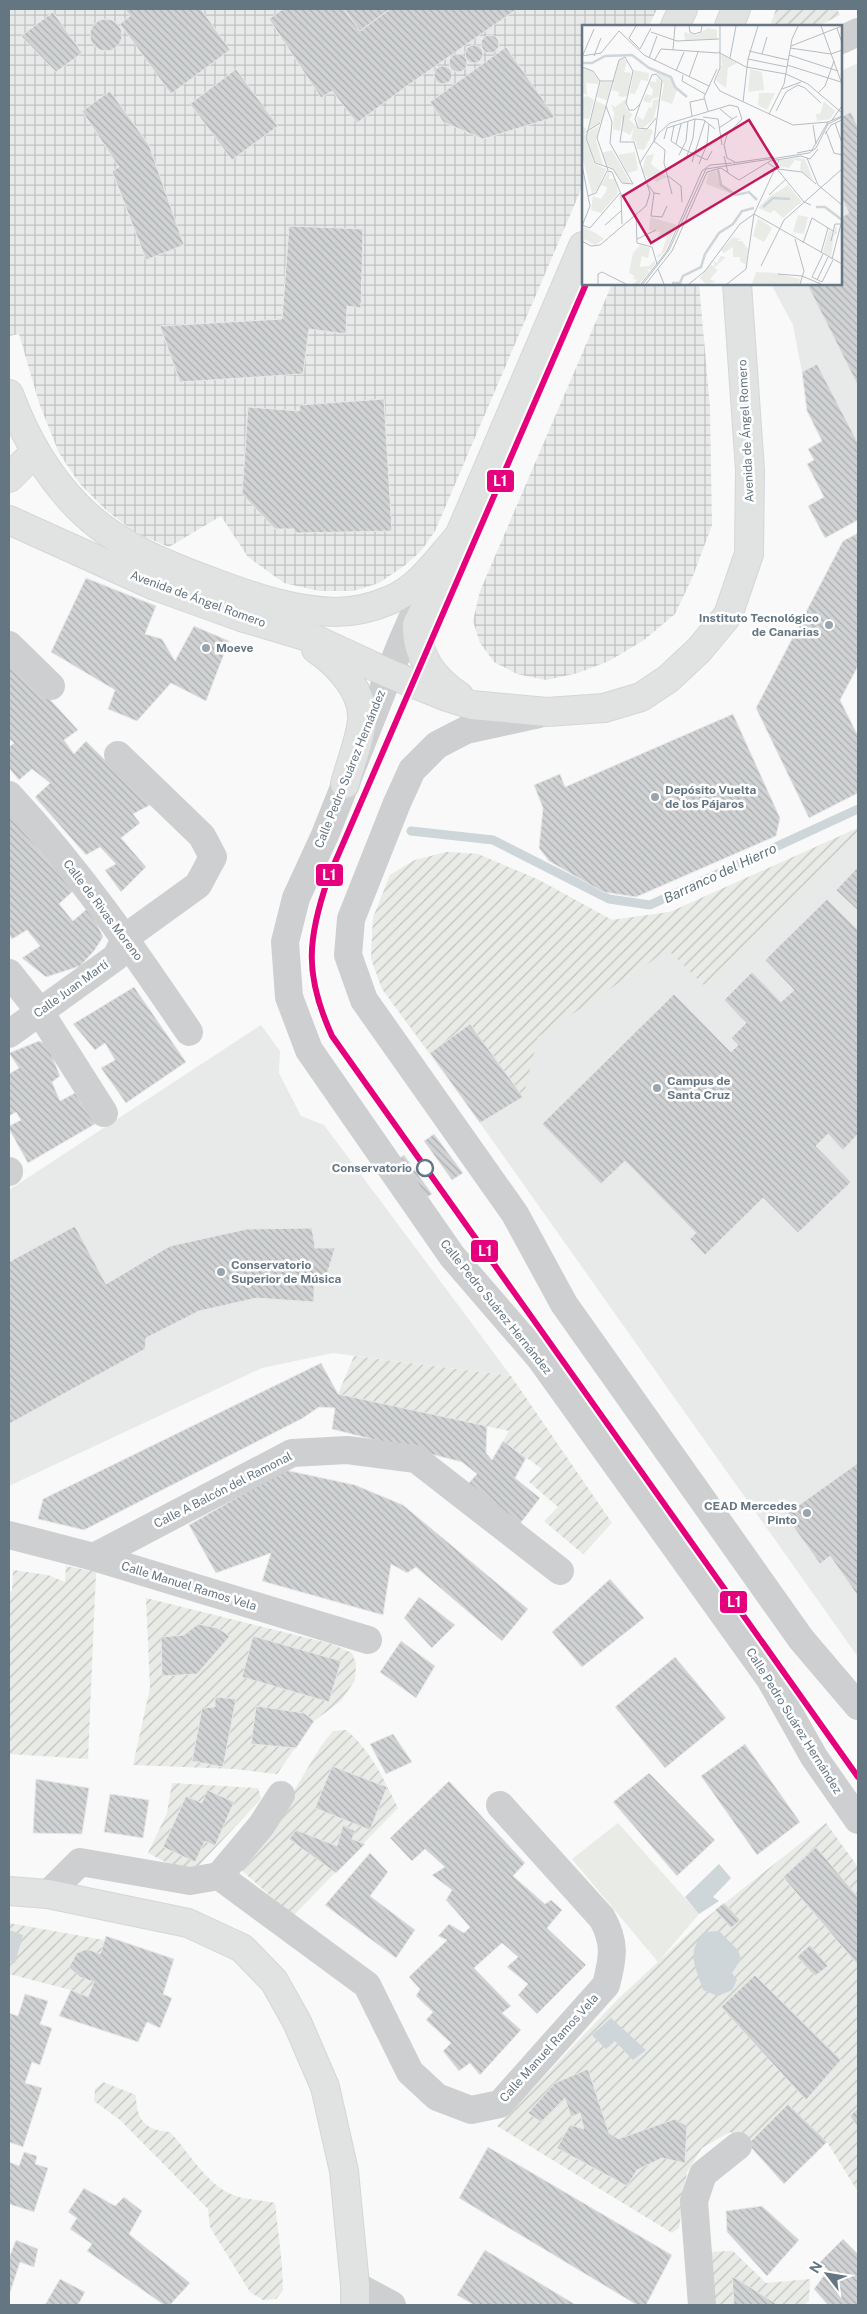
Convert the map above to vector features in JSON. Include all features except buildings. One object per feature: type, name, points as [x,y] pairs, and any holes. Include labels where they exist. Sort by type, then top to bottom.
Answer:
[{"type":"main road","points":[[676,25],[683,9]]},
{"type":"main road","points":[[729,25],[736,9]]},
{"type":"main road","points":[[472,705],[440,680],[423,659],[416,642],[417,625],[459,536],[582,248]]},
{"type":"main road","name":"Avenida de Ángel Romero","points":[[9,521],[155,586],[241,617],[315,638],[388,673],[472,705],[547,712],[604,708],[641,697],[674,674],[699,650],[728,615],[749,554],[750,470],[737,285]]},
{"type":"main road","points":[[9,394],[21,426],[35,452],[56,483],[78,507],[126,545],[168,566],[266,602],[300,609],[348,611],[390,600],[411,589],[459,536]]},
{"type":"main road","points":[[9,478],[35,452]]},
{"type":"main road","points":[[298,634],[333,661],[348,679],[360,702],[362,720],[345,784]]},
{"type":"main road","points":[[9,1890],[48,1894],[188,1923],[242,1948],[274,1981],[297,2022],[325,2087],[344,2171],[355,2295]]},
{"type":"street","points":[[842,40],[858,32]]},
{"type":"street","points":[[388,673],[412,619],[435,584]]},
{"type":"street","points":[[9,645],[51,686]]},
{"type":"street","name":"Calle Pedro Suárez Hernández","points":[[388,673],[345,784],[296,898],[285,942],[289,997],[309,1050],[452,1256],[540,1358],[770,1679],[814,1757],[858,1820]]},
{"type":"street","points":[[547,712],[466,730],[437,745],[412,770],[396,802],[351,919],[348,955],[364,1000],[515,1214],[564,1304],[801,1639],[858,1706]]},
{"type":"street","name":"Calle Juan Martí","points":[[9,1034],[116,957],[126,937],[198,885],[213,858],[202,836],[118,755]]},
{"type":"street","name":"Calle de Rivas Moreno","points":[[9,795],[70,865],[126,937],[189,1032]]},
{"type":"street","points":[[9,973],[40,1012],[104,1113]]},
{"type":"street","name":"Calle A Balcón del Ramonal","points":[[94,1557],[292,1453],[347,1450],[416,1459],[560,1571]]},
{"type":"street","name":"Calle Manuel Ramos Vela","points":[[9,1535],[94,1557],[368,1640]]},
{"type":"street","points":[[48,1894],[80,1862],[190,1881],[219,1876],[261,1826],[281,1796]]},
{"type":"street","name":"Calle Manuel Ramos Vela","points":[[219,1876],[367,1986],[410,2072],[437,2097],[471,2110],[500,2104],[606,1985],[613,1960],[611,1935],[602,1918],[500,1805]]},
{"type":"street","points":[[702,2305],[694,2201],[703,2174],[738,2146]]},
{"type":"street","points":[[355,2295],[392,2305]]},
{"type":"shaded area","points":[[9,9],[657,9],[649,25],[582,25],[582,187],[435,531],[421,551],[404,566],[379,583],[353,591],[319,591],[284,583],[248,557],[221,516],[169,547],[136,533],[106,510],[80,484],[59,453],[39,403],[19,334],[9,336]]},
{"type":"shaded area","points":[[776,9],[837,9],[840,15],[820,25],[770,25]]},
{"type":"shaded area","points":[[858,63],[858,443],[817,364],[802,372],[793,325],[772,285],[842,285],[842,71]]},
{"type":"shaded area","points":[[612,285],[699,285],[710,407],[712,525],[693,576],[675,614],[644,640],[609,661],[578,673],[546,680],[517,674],[494,662],[480,643],[473,621],[480,591]]},
{"type":"shaded area","name":"Campus de Santa Cruz","points":[[858,828],[858,1657],[480,1123],[382,989],[371,958],[373,918],[390,875],[415,860],[447,852],[478,854],[539,880],[612,920],[670,912]]},
{"type":"shaded area","points":[[858,828],[858,833],[706,987],[668,950],[538,1037],[523,1097],[470,1024],[430,1053],[382,989],[371,958],[373,918],[390,875],[415,860],[447,852],[478,854],[539,880],[612,920],[670,912]]},
{"type":"shaded area","name":"Conservatorio Superior de Música","points":[[261,1025],[280,1051],[279,1073],[301,1116],[324,1125],[511,1376],[333,1353],[262,1368],[9,1486],[9,1190]]},
{"type":"shaded area","points":[[354,1356],[511,1376],[612,1523],[583,1554],[544,1521],[558,1507],[529,1482],[542,1469],[503,1441],[509,1431],[338,1394]]},
{"type":"shaded area","points":[[66,1566],[96,1572],[88,1759],[9,1754],[9,1592],[12,1591],[13,1570],[48,1575],[65,1582]]},
{"type":"shaded area","points":[[146,1598],[332,1644],[352,1653],[356,1663],[355,1680],[341,1701],[314,1721],[277,1774],[233,1769],[133,1765],[150,1688]]},
{"type":"shaded area","points":[[346,1730],[370,1756],[398,1808],[293,1916],[238,1867],[292,1794],[321,1746],[333,1731]]},
{"type":"shaded area","points":[[172,1783],[258,1788],[261,1799],[190,1875],[148,1853],[167,1813]]},
{"type":"shaded area","points":[[618,1823],[699,1914],[658,1962],[572,1859]]},
{"type":"shaded area","points":[[826,1823],[858,1867],[858,2108],[850,2116],[858,2127],[858,2192],[827,2142],[748,2144],[730,2132],[702,2148],[687,2172],[679,2228],[672,2233],[497,2126],[619,1998],[701,1922]]},
{"type":"shaded area","points":[[719,1864],[731,1878],[713,1897],[719,1901],[699,1914],[685,1897]]},
{"type":"shaded area","points":[[9,1923],[104,1940],[94,1982],[88,1997],[71,1990],[9,1974]]},
{"type":"shaded area","points":[[9,1930],[23,1935],[15,1963],[9,1961]]},
{"type":"shaded area","points":[[719,1931],[738,1950],[741,1959],[732,1973],[737,1980],[732,1990],[718,1996],[703,1990],[695,1967],[694,1953],[695,1946],[705,1932]]},
{"type":"shaded area","points":[[611,2018],[646,2050],[633,2060],[615,2041],[606,2049],[592,2035]]},
{"type":"shaded area","points":[[103,2082],[136,2095],[138,2111],[144,2122],[154,2129],[170,2132],[215,2184],[233,2195],[275,2203],[283,2290],[276,2299],[263,2300],[250,2292],[210,2227],[208,2209],[120,2120],[94,2101],[95,2089]]},
{"type":"shaded area","points":[[733,2251],[766,2283],[810,2279],[809,2301],[804,2305],[710,2305],[705,2252]]},
{"type":"waterway","name":"Barranco del Hierro","points":[[411,831],[493,840],[609,899],[650,905],[858,809]]},
{"type":"transit line","name":"L1","points":[[586,285],[329,876],[316,919],[312,956],[313,975],[323,1014],[332,1036],[858,1777]]},
{"type":"place","name":"Instituto Tecnológico de Canarias","points":[[829,625]]},
{"type":"place","name":"Moeve","points":[[206,648]]},
{"type":"place","name":"Depósito Vuelta de los Pájaros","points":[[655,797]]},
{"type":"place","name":"Campus de Santa Cruz","points":[[657,1088]]},
{"type":"place","name":"Conservatorio","points":[[425,1168]]},
{"type":"place","name":"Conservatorio Superior de Música","points":[[221,1272]]},
{"type":"place","name":"CEAD Mercedes Pinto","points":[[807,1513]]}]
